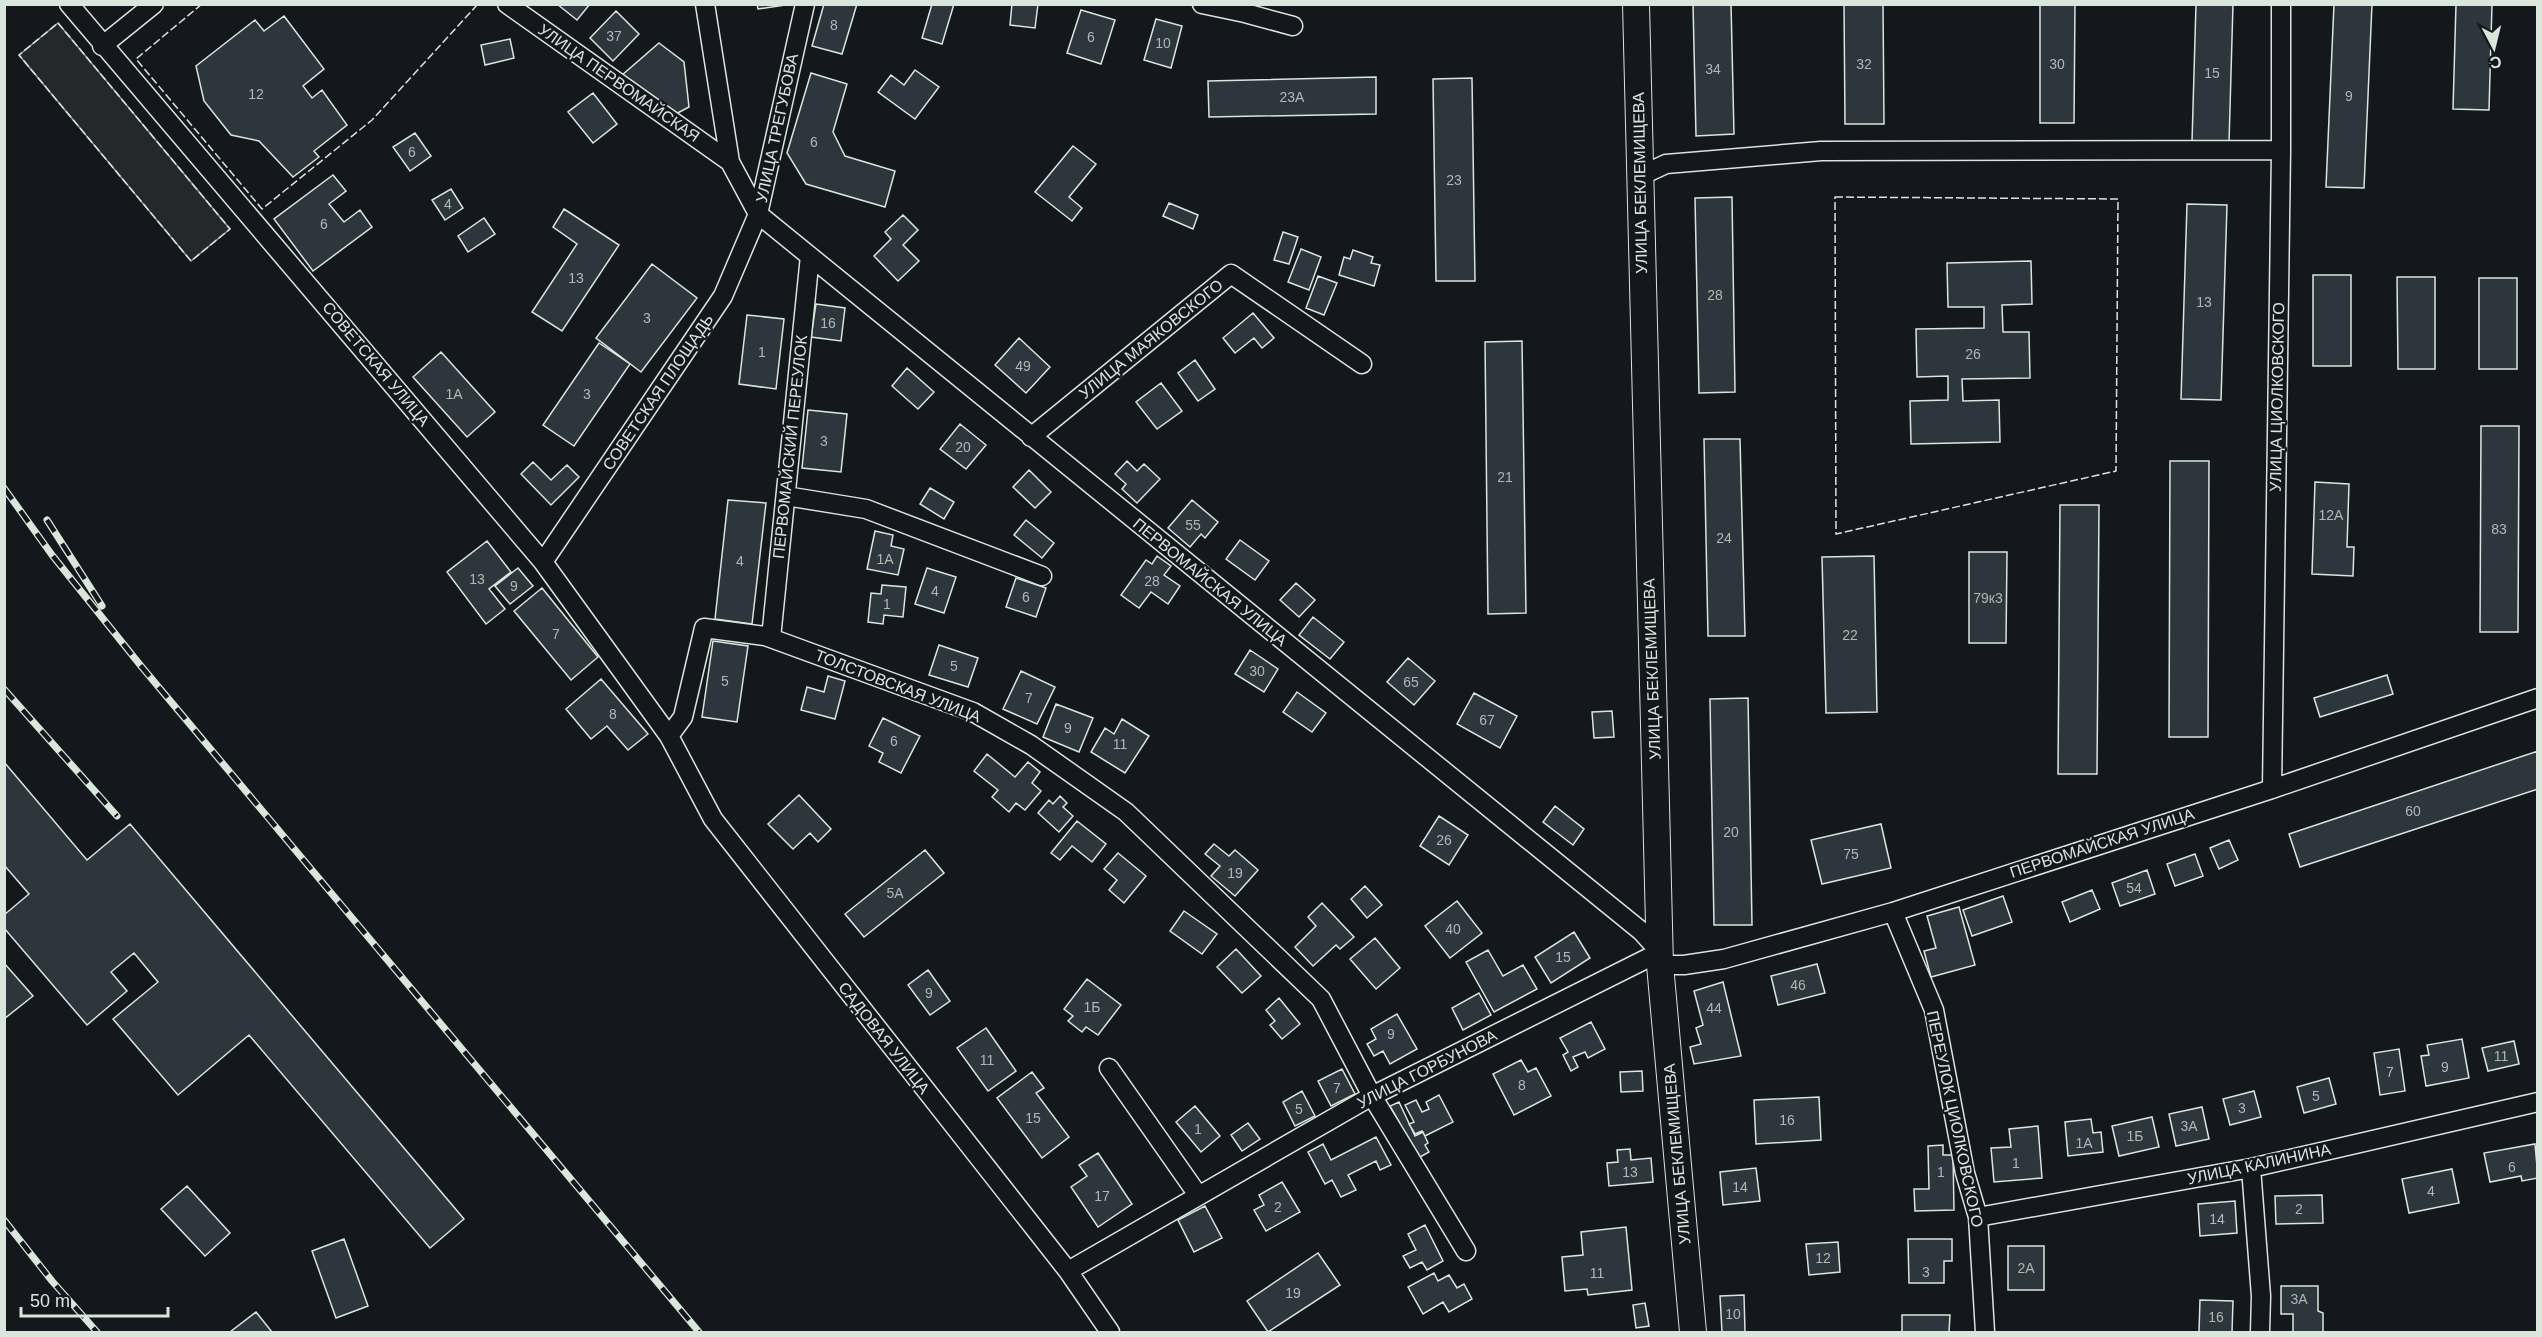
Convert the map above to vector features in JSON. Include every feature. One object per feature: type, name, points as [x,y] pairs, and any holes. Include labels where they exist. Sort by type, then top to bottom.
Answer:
[{"type":"main road","name":"УЛИЦА БЕКЛЕМИЩЕВА","points":[[1636,4],[1660,958],[1693,1332]]},
{"type":"street","name":"СОВЕТСКАЯ УЛИЦА","points":[[69,4],[102,46],[341,322],[543,562],[669,736]]},
{"type":"street","points":[[102,46],[154,4]]},
{"type":"street","name":"УЛИЦА ПЕРВОМАЙСКАЯ","points":[[507,4],[730,162]]},
{"type":"street","name":"УЛИЦА ТРЕГУБОВА","points":[[705,4],[730,162],[758,214]]},
{"type":"street","name":"УЛИЦА ТРЕГУБОВА","points":[[758,214],[805,4]]},
{"type":"street","points":[[1202,4],[1293,26]]},
{"type":"street","name":"УЛИЦА ЦИОЛКОВСКОГО","points":[[2271,789],[2281,150],[2281,4]]},
{"type":"street","points":[[1640,176],[1666,164],[1821,151],[2281,150]]},
{"type":"street","name":"ПЕРВОМАЙСКАЯ УЛИЦА","points":[[758,214],[1632,923],[1660,958],[1684,965],[1724,959],[1893,912],[2271,789],[2538,698]]},
{"type":"street","name":"СОВЕТСКАЯ ПЛОЩАДЬ","points":[[543,562],[723,297],[758,214]]},
{"type":"street","name":"ПЕРВОМАЙСКИЙ ПЕРЕУЛОК","points":[[771,638],[810,256]]},
{"type":"street","name":"УЛИЦА МАЯКОВСКОГО","points":[[1031,437],[1231,274],[1362,364]]},
{"type":"street","points":[[786,496],[866,509],[1042,576]]},
{"type":"street","name":"ТОЛСТОВСКАЯ УЛИЦА","points":[[669,736],[683,717],[704,628],[771,638],[973,712],[1031,746],[1126,812],[1322,999],[1372,1096],[1466,1251]]},
{"type":"street","name":"САДОВАЯ УЛИЦА","points":[[669,736],[713,819],[1068,1271],[1110,1332]]},
{"type":"street","name":"ПЕРЕУЛОК ЦИОЛКОВСКОГО","points":[[1893,912],[1934,1010],[1965,1173],[1978,1217],[1985,1332]]},
{"type":"street","name":"УЛИЦА ГОРБУНОВА","points":[[1068,1271],[1372,1096],[1660,958]]},
{"type":"street","points":[[1109,1068],[1198,1195]]},
{"type":"street","name":"УЛИЦА КАЛИНИНА","points":[[1978,1217],[2251,1168],[2538,1102]]},
{"type":"street","points":[[2251,1168],[2261,1296],[2260,1332]]},
{"type":"shaded area","points":[[58,23],[230,229],[191,261],[19,55]]},
{"type":"building","points":[[557,4],[590,4],[577,20]]},
{"type":"building","points":[[757,4],[792,4],[758,9]]},
{"type":"building","points":[[824,4],[857,4],[842,54],[812,46]]},
{"type":"building","points":[[932,4],[954,4],[942,44],[922,38]]},
{"type":"building","points":[[1012,4],[1038,4],[1035,28],[1010,25]]},
{"type":"building","points":[[1693,4],[1731,4],[1734,134],[1696,136]]},
{"type":"building","points":[[1844,4],[1883,4],[1884,124],[1845,124]]},
{"type":"building","points":[[2040,4],[2075,4],[2074,123],[2040,123]]},
{"type":"building","points":[[2196,4],[2233,4],[2229,143],[2192,142]]},
{"type":"building","points":[[2334,4],[2372,4],[2364,188],[2326,187]]},
{"type":"building","points":[[2456,4],[2492,4],[2489,110],[2453,109]]},
{"type":"building","points":[[1081,10],[1115,20],[1101,64],[1067,53]]},
{"type":"building","points":[[616,11],[639,34],[613,61],[590,38]]},
{"type":"building","points":[[284,16],[324,69],[303,86],[312,98],[322,90],[347,125],[314,151],[319,157],[293,177],[259,141],[231,135],[204,101],[196,66],[255,20],[264,31]]},
{"type":"building","points":[[1156,19],[1182,26],[1171,68],[1144,60]]},
{"type":"building","points":[[510,39],[514,58],[485,65],[481,45]]},
{"type":"building","points":[[659,43],[684,62],[689,107],[670,117],[621,76]]},
{"type":"building","points":[[915,70],[939,87],[915,119],[878,92],[891,75],[904,85]]},
{"type":"building","points":[[811,73],[847,84],[833,132],[845,156],[895,171],[885,207],[806,184],[787,153]]},
{"type":"building","points":[[1376,77],[1376,114],[1209,117],[1208,81]]},
{"type":"building","points":[[1472,78],[1475,281],[1436,281],[1433,79]]},
{"type":"building","points":[[593,93],[617,124],[593,143],[568,112]]},
{"type":"building","points":[[415,133],[431,156],[410,171],[393,147]]},
{"type":"building","points":[[1073,146],[1096,164],[1069,197],[1082,208],[1072,221],[1035,192]]},
{"type":"building","points":[[333,175],[346,191],[329,204],[344,222],[360,210],[372,227],[313,271],[274,219]]},
{"type":"building","points":[[451,189],[463,208],[445,220],[432,200]]},
{"type":"building","points":[[1732,197],[1735,392],[1699,393],[1695,198]]},
{"type":"building","points":[[1169,203],[1198,215],[1193,229],[1163,216]]},
{"type":"building","points":[[2187,204],[2227,205],[2221,400],[2181,399]]},
{"type":"building","points":[[564,209],[619,245],[562,331],[532,312],[577,244],[553,227]]},
{"type":"building","points":[[903,215],[918,230],[903,245],[919,261],[898,281],[874,256],[891,239],[885,232]]},
{"type":"building","points":[[484,218],[495,234],[468,252],[458,236]]},
{"type":"building","points":[[1283,232],[1298,237],[1289,264],[1274,260]]},
{"type":"building","points":[[1301,249],[1321,257],[1309,290],[1288,282]]},
{"type":"building","points":[[1353,250],[1373,257],[1371,263],[1380,265],[1374,286],[1339,275],[1344,257],[1350,259]]},
{"type":"building","points":[[2031,261],[2032,304],[2002,305],[2003,332],[2029,332],[2030,378],[1962,379],[1963,401],[1999,400],[2000,442],[1911,444],[1910,401],[1948,400],[1948,376],[1917,377],[1916,329],[1984,328],[1984,307],[1948,307],[1947,263]]},
{"type":"building","points":[[652,264],[697,298],[641,372],[596,338]]},
{"type":"building","points":[[2313,275],[2351,275],[2351,366],[2313,366]]},
{"type":"building","points":[[1318,276],[1337,283],[1324,315],[1306,308]]},
{"type":"building","points":[[2397,277],[2435,277],[2435,369],[2398,369]]},
{"type":"building","points":[[2479,278],[2517,278],[2517,369],[2479,369]]},
{"type":"building","points":[[816,304],[845,308],[841,341],[811,337]]},
{"type":"building","points":[[1253,313],[1274,338],[1262,348],[1254,338],[1235,353],[1223,338]]},
{"type":"building","points":[[747,315],[784,319],[776,389],[739,384]]},
{"type":"building","points":[[1019,338],[1050,367],[1026,393],[995,365]]},
{"type":"building","points":[[1522,341],[1526,613],[1488,614],[1485,342]]},
{"type":"building","points":[[599,343],[630,364],[574,446],[543,425]]},
{"type":"building","points":[[441,352],[495,412],[467,437],[413,377]]},
{"type":"building","points":[[1195,360],[1215,389],[1198,401],[1178,373]]},
{"type":"building","points":[[907,368],[934,392],[918,409],[892,386]]},
{"type":"building","points":[[1161,383],[1182,411],[1157,429],[1136,402]]},
{"type":"building","points":[[808,410],[847,414],[841,472],[802,468]]},
{"type":"building","points":[[960,424],[986,445],[966,469],[940,449]]},
{"type":"building","points":[[2481,426],[2519,426],[2518,632],[2480,632]]},
{"type":"building","points":[[1704,439],[1740,439],[1745,636],[1708,636]]},
{"type":"building","points":[[1127,461],[1137,471],[1144,464],[1160,479],[1137,503],[1122,489],[1126,484],[1115,474]]},
{"type":"building","points":[[2170,461],[2209,461],[2208,737],[2169,737]]},
{"type":"building","points":[[533,462],[551,480],[567,465],[579,477],[551,505],[521,474]]},
{"type":"building","points":[[1029,470],[1051,492],[1035,508],[1013,487]]},
{"type":"building","points":[[2315,482],[2349,484],[2347,547],[2354,547],[2353,576],[2312,574]]},
{"type":"building","points":[[930,488],[954,502],[944,519],[920,504]]},
{"type":"building","points":[[728,500],[766,503],[752,624],[715,619]]},
{"type":"building","points":[[1192,500],[1218,522],[1205,538],[1201,534],[1190,547],[1168,528]]},
{"type":"building","points":[[2060,505],[2099,505],[2097,774],[2058,774]]},
{"type":"building","points":[[1026,520],[1054,543],[1042,558],[1014,535]]},
{"type":"building","points":[[875,531],[893,535],[891,546],[904,549],[898,575],[867,569]]},
{"type":"building","points":[[1240,540],[1269,561],[1255,580],[1226,559]]},
{"type":"building","points":[[487,541],[511,572],[489,589],[505,609],[486,624],[447,572]]},
{"type":"building","points":[[1969,552],[2007,552],[2006,643],[1969,643]]},
{"type":"building","points":[[1157,556],[1171,566],[1164,575],[1180,586],[1168,604],[1151,592],[1139,608],[1121,595],[1146,560],[1152,564]]},
{"type":"building","points":[[1874,556],[1877,712],[1826,713],[1822,557]]},
{"type":"building","points":[[518,568],[533,586],[510,604],[495,586]]},
{"type":"building","points":[[927,568],[956,577],[944,613],[915,604]]},
{"type":"building","points":[[1016,578],[1046,588],[1036,617],[1006,607]]},
{"type":"building","points":[[1296,583],[1315,600],[1299,617],[1280,600]]},
{"type":"building","points":[[882,585],[906,587],[903,617],[884,615],[883,624],[868,622],[871,593],[881,594]]},
{"type":"building","points":[[542,588],[598,657],[571,680],[514,611]]},
{"type":"building","points":[[1313,617],[1344,642],[1330,659],[1299,635]]},
{"type":"building","points":[[713,641],[748,646],[737,722],[702,717]]},
{"type":"building","points":[[939,645],[978,658],[968,687],[929,675]]},
{"type":"building","points":[[1250,650],[1278,669],[1264,692],[1235,674]]},
{"type":"building","points":[[1408,658],[1435,681],[1414,705],[1387,682]]},
{"type":"building","points":[[1021,671],[1055,687],[1037,724],[1003,709]]},
{"type":"building","points":[[2387,675],[2393,694],[2320,717],[2314,698]]},
{"type":"building","points":[[828,676],[845,681],[835,719],[801,710],[807,687],[824,692]]},
{"type":"building","points":[[601,679],[648,734],[628,750],[607,726],[591,739],[566,709]]},
{"type":"building","points":[[1297,692],[1326,713],[1312,732],[1283,712]]},
{"type":"building","points":[[1474,693],[1517,716],[1500,748],[1457,724]]},
{"type":"building","points":[[1748,698],[1752,925],[1714,925],[1710,699]]},
{"type":"building","points":[[1056,704],[1093,718],[1079,752],[1043,737]]},
{"type":"building","points":[[1612,711],[1614,737],[1594,738],[1592,712]]},
{"type":"building","points":[[883,718],[920,736],[901,773],[879,762],[883,753],[869,746]]},
{"type":"building","points":[[1122,719],[1149,736],[1125,773],[1091,752],[1105,728],[1114,734]]},
{"type":"building","points":[[2538,751],[2538,789],[2300,867],[2289,834]]},
{"type":"building","points":[[987,754],[1015,777],[1028,762],[1040,772],[1032,783],[1041,791],[1025,810],[1016,803],[1009,812],[992,797],[998,790],[974,771]]},
{"type":"building","points":[[4,762],[87,860],[130,824],[464,1219],[430,1248],[249,1035],[178,1095],[113,1019],[158,982],[134,953],[111,972],[127,991],[87,1025],[4,928],[4,915],[29,894],[4,865]]},
{"type":"building","points":[[799,795],[831,829],[818,842],[810,833],[793,849],[768,824]]},
{"type":"building","points":[[1060,796],[1067,803],[1063,807],[1073,816],[1059,832],[1038,813],[1049,800],[1053,804]]},
{"type":"building","points":[[1555,806],[1584,829],[1573,845],[1543,822]]},
{"type":"building","points":[[1439,816],[1468,835],[1449,865],[1420,846]]},
{"type":"building","points":[[1077,821],[1106,844],[1092,862],[1072,846],[1060,860],[1051,853]]},
{"type":"building","points":[[1881,824],[1891,868],[1822,884],[1811,840]]},
{"type":"building","points":[[2229,840],[2238,860],[2219,869],[2210,848]]},
{"type":"building","points":[[1214,844],[1229,856],[1235,850],[1258,870],[1235,896],[1211,876],[1220,866],[1205,854]]},
{"type":"building","points":[[925,850],[944,873],[864,937],[845,914]]},
{"type":"building","points":[[1118,853],[1146,876],[1124,903],[1109,890],[1117,880],[1104,869]]},
{"type":"building","points":[[2195,854],[2203,876],[2175,886],[2167,864]]},
{"type":"building","points":[[2147,870],[2155,894],[2120,906],[2112,883]]},
{"type":"building","points":[[1365,886],[1382,905],[1367,918],[1351,899]]},
{"type":"building","points":[[2092,890],[2100,909],[2070,922],[2062,902]]},
{"type":"building","points":[[2003,896],[2012,922],[1972,936],[1963,910]]},
{"type":"building","points":[[1457,901],[1482,933],[1450,958],[1425,926]]},
{"type":"building","points":[[1322,903],[1354,937],[1340,949],[1336,945],[1313,966],[1295,947],[1316,926],[1308,917]]},
{"type":"building","points":[[1959,907],[1975,965],[1931,977],[1924,951],[1936,948],[1927,916]]},
{"type":"building","points":[[1184,911],[1217,934],[1202,954],[1170,931]]},
{"type":"building","points":[[1574,932],[1590,958],[1551,983],[1535,957]]},
{"type":"building","points":[[1375,938],[1400,968],[1376,989],[1350,959]]},
{"type":"building","points":[[1236,949],[1261,976],[1242,993],[1217,967]]},
{"type":"building","points":[[1488,950],[1503,976],[1523,965],[1537,989],[1494,1012],[1466,962]]},
{"type":"building","points":[[4,963],[33,996],[4,1019]]},
{"type":"building","points":[[1817,964],[1825,993],[1778,1005],[1771,976]]},
{"type":"building","points":[[928,970],[950,1001],[930,1015],[908,985]]},
{"type":"building","points":[[1087,979],[1121,1005],[1098,1035],[1086,1027],[1082,1032],[1068,1021],[1073,1016],[1064,1009]]},
{"type":"building","points":[[1723,982],[1741,1056],[1694,1064],[1690,1047],[1701,1044],[1696,1028],[1703,1025],[1694,991]]},
{"type":"building","points":[[1479,993],[1491,1015],[1463,1030],[1452,1008]]},
{"type":"building","points":[[1279,998],[1300,1024],[1282,1039],[1270,1025],[1275,1021],[1266,1010]]},
{"type":"building","points":[[1397,1014],[1417,1049],[1390,1064],[1383,1051],[1374,1056],[1367,1044],[1376,1039],[1371,1029]]},
{"type":"building","points":[[1591,1022],[1605,1049],[1588,1058],[1585,1052],[1573,1057],[1578,1067],[1571,1071],[1563,1055],[1568,1052],[1560,1038]]},
{"type":"building","points":[[986,1028],[1016,1071],[988,1091],[957,1048]]},
{"type":"building","points":[[2462,1039],[2469,1078],[2426,1086],[2421,1056],[2429,1055],[2427,1045]]},
{"type":"building","points":[[2514,1041],[2519,1064],[2488,1071],[2482,1048]]},
{"type":"building","points":[[2399,1049],[2405,1091],[2380,1095],[2374,1053]]},
{"type":"building","points":[[1521,1060],[1528,1072],[1536,1068],[1551,1096],[1514,1115],[1493,1074]]},
{"type":"building","points":[[1342,1069],[1355,1094],[1331,1106],[1318,1081]]},
{"type":"building","points":[[1642,1071],[1643,1091],[1621,1092],[1620,1072]]},
{"type":"building","points":[[1032,1072],[1044,1088],[1036,1093],[1069,1137],[1042,1158],[997,1098]]},
{"type":"building","points":[[2329,1078],[2336,1104],[2304,1113],[2297,1087]]},
{"type":"building","points":[[1302,1091],[1315,1116],[1295,1126],[1283,1102]]},
{"type":"building","points":[[2254,1091],[2261,1117],[2230,1125],[2223,1099]]},
{"type":"building","points":[[1439,1095],[1453,1122],[1425,1136],[1422,1131],[1415,1134],[1409,1124],[1414,1122],[1405,1105],[1416,1100],[1422,1112],[1429,1109],[1426,1102]]},
{"type":"building","points":[[1819,1097],[1821,1140],[1756,1144],[1754,1100]]},
{"type":"building","points":[[1399,1102],[1415,1136],[1423,1132],[1428,1143],[1425,1145],[1429,1152],[1413,1161],[1394,1125],[1399,1122],[1390,1106]]},
{"type":"building","points":[[1195,1106],[1220,1136],[1201,1152],[1176,1122]]},
{"type":"building","points":[[2202,1107],[2209,1139],[2176,1146],[2169,1114]]},
{"type":"building","points":[[2152,1117],[2159,1147],[2119,1156],[2112,1126]]},
{"type":"building","points":[[2091,1119],[2093,1133],[2101,1132],[2103,1152],[2068,1156],[2065,1122]]},
{"type":"building","points":[[1248,1123],[1260,1139],[1242,1151],[1231,1135]]},
{"type":"building","points":[[2038,1126],[2042,1178],[1994,1182],[1991,1148],[2011,1147],[2009,1129]]},
{"type":"building","points":[[1376,1137],[1391,1165],[1380,1170],[1376,1161],[1348,1175],[1356,1190],[1341,1197],[1332,1180],[1325,1184],[1308,1152],[1323,1144],[1331,1160]]},
{"type":"building","points":[[2535,1144],[2538,1178],[2522,1181],[2521,1176],[2490,1182],[2484,1153]]},
{"type":"building","points":[[1943,1145],[1943,1155],[1953,1155],[1954,1210],[1915,1211],[1914,1189],[1929,1189],[1928,1146]]},
{"type":"building","points":[[1630,1149],[1631,1160],[1651,1158],[1653,1182],[1609,1186],[1607,1163],[1618,1162],[1617,1150]]},
{"type":"building","points":[[1098,1153],[1132,1204],[1098,1227],[1071,1187],[1087,1176],[1079,1165]]},
{"type":"building","points":[[1756,1168],[1760,1201],[1723,1205],[1720,1172]]},
{"type":"building","points":[[2452,1169],[2459,1203],[2409,1213],[2402,1179]]},
{"type":"building","points":[[1282,1182],[1300,1212],[1266,1231],[1254,1210],[1264,1205],[1259,1195]]},
{"type":"building","points":[[187,1186],[230,1233],[205,1256],[161,1209]]},
{"type":"building","points":[[2322,1195],[2323,1223],[2276,1224],[2275,1196]]},
{"type":"building","points":[[2235,1201],[2237,1233],[2200,1236],[2198,1204]]},
{"type":"building","points":[[1205,1206],[1222,1238],[1194,1252],[1178,1220]]},
{"type":"building","points":[[1425,1225],[1443,1261],[1427,1270],[1422,1262],[1410,1268],[1403,1256],[1416,1250],[1408,1234]]},
{"type":"building","points":[[1626,1227],[1632,1290],[1588,1295],[1587,1289],[1565,1291],[1562,1257],[1583,1255],[1581,1232]]},
{"type":"building","points":[[344,1239],[368,1306],[336,1318],[312,1251]]},
{"type":"building","points":[[1908,1239],[1952,1239],[1952,1261],[1944,1261],[1944,1283],[1909,1283]]},
{"type":"building","points":[[1838,1242],[1840,1272],[1809,1275],[1806,1244]]},
{"type":"building","points":[[2008,1246],[2044,1246],[2044,1290],[2008,1290]]},
{"type":"building","points":[[1318,1253],[1340,1285],[1268,1332],[1247,1301]]},
{"type":"building","points":[[1434,1273],[1438,1281],[1449,1275],[1457,1288],[1464,1284],[1472,1299],[1449,1312],[1443,1302],[1423,1314],[1408,1287]]},
{"type":"building","points":[[2281,1286],[2318,1286],[2318,1311],[2323,1313],[2323,1332],[2293,1332],[2293,1314],[2281,1314]]},
{"type":"building","points":[[1744,1295],[1745,1332],[1722,1332],[1720,1296]]},
{"type":"building","points":[[2200,1300],[2233,1301],[2232,1332],[2199,1332]]},
{"type":"building","points":[[1645,1303],[1649,1326],[1636,1328],[1633,1305]]},
{"type":"building","points":[[256,1312],[272,1332],[230,1332]]},
{"type":"building","points":[[1902,1315],[1950,1315],[1949,1332],[1902,1332]]},
{"type":"railway","points":[[4,488],[52,555],[141,666],[699,1332]]},
{"type":"railway","points":[[47,520],[102,606]]},
{"type":"railway","points":[[4,689],[117,816]]},
{"type":"railway","points":[[4,1220],[52,1281],[97,1332]]},
{"type":"fence","points":[[202,4],[136,59],[262,209],[372,120],[478,4]]},
{"type":"fence","points":[[58,23],[230,229],[191,261],[19,55],[58,23]]},
{"type":"fence","points":[[1835,197],[2118,199],[2116,471],[1836,534],[1835,197]]}]
